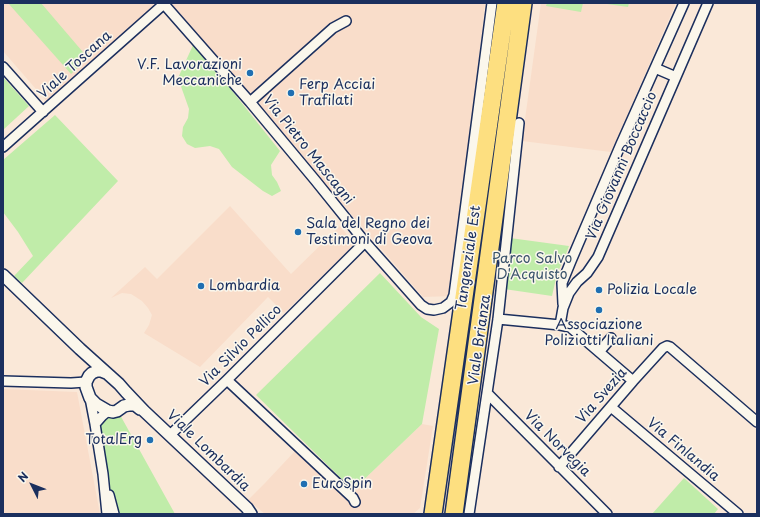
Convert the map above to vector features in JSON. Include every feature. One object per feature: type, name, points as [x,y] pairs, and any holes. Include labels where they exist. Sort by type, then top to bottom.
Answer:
[{"type":"highway","name":"Tangenziale Est","points":[[433,514],[506,3]]},
{"type":"highway","name":"Tangenziale Est","points":[[454,514],[523,3]]},
{"type":"street","name":"Via Pietro Mascagni","points":[[164,3],[250,102],[365,242],[421,305],[427,309],[434,310],[443,308],[451,302],[454,295],[492,3]]},
{"type":"street","name":"Viale Toscana","points":[[3,147],[164,3]]},
{"type":"street","name":"Via Giovanni Boccaccio","points":[[563,308],[562,283],[621,144],[684,3]]},
{"type":"street","name":"Via Giovanni Boccaccio","points":[[563,308],[572,288],[587,273],[598,257],[708,3]]},
{"type":"street","points":[[250,102],[333,28],[346,20]]},
{"type":"street","points":[[3,67],[43,112]]},
{"type":"street","points":[[655,68],[676,77]]},
{"type":"street","name":"Viale Brianza","points":[[469,514],[498,319],[519,123]]},
{"type":"street","name":"Via Silvio Pellico","points":[[170,435],[365,242]]},
{"type":"street","name":"Viale Lombardia","points":[[3,275],[119,384],[144,411],[247,508],[251,514]]},
{"type":"street","points":[[560,325],[563,308]]},
{"type":"street","points":[[498,319],[560,325],[570,328],[633,381]]},
{"type":"street","points":[[599,352],[611,338]]},
{"type":"street","name":"Via Svezia","points":[[559,467],[633,381],[663,348],[667,346],[757,422]]},
{"type":"street","name":"Viale Lombardia","points":[[80,349],[89,363],[90,369],[86,388],[90,398]]},
{"type":"street","points":[[3,381],[71,383],[88,379],[92,373],[97,371],[106,373]]},
{"type":"street","points":[[227,380],[355,502]]},
{"type":"street","points":[[90,398],[96,404],[108,411],[113,412],[124,406],[127,397],[126,392]]},
{"type":"street","name":"Via Norvegia","points":[[486,393],[607,514]]},
{"type":"street","points":[[90,398],[103,474],[106,514]]},
{"type":"street","name":"Viale Lombardia","points":[[124,406],[135,406],[144,411]]},
{"type":"street","name":"Via Finlandia","points":[[611,407],[738,514]]},
{"type":"street","points":[[95,424],[108,411]]},
{"type":"street","points":[[103,474],[114,514]]},
{"type":"shaded area","points":[[3,3],[161,3],[48,103],[3,51]]},
{"type":"shaded area","points":[[168,3],[485,3],[453,296],[423,297]]},
{"type":"shaded area","points":[[541,3],[676,3],[611,152],[522,141]]},
{"type":"shaded area","name":"Lombardia","points":[[230,206],[291,274],[340,226],[355,244],[284,313],[268,297],[200,367],[144,333],[149,325],[152,315],[142,301],[131,294],[122,293],[111,298],[145,267],[157,279]]},
{"type":"shaded area","points":[[3,389],[77,392],[100,514],[3,514]]},
{"type":"shaded area","points":[[422,424],[433,426],[420,508],[413,514],[265,514],[248,500],[296,450],[338,492],[346,484],[353,490]]},
{"type":"green space","points":[[8,3],[41,3],[88,58],[71,74]]},
{"type":"green space","points":[[547,3],[583,3],[581,12],[546,6]]},
{"type":"green space","points":[[600,3],[629,3],[628,7]]},
{"type":"green space","points":[[194,43],[280,151],[271,165],[272,175],[281,191],[272,196],[263,191],[232,167],[219,149],[210,146],[195,148],[187,144],[182,136],[183,127],[188,118],[189,109],[178,78]]},
{"type":"green space","points":[[3,77],[29,106],[3,130]]},
{"type":"green space","points":[[55,115],[118,181],[22,283],[14,276],[33,256],[3,212],[3,160]]},
{"type":"green space","name":"Parco Salvo D'Acquisto","points":[[510,238],[569,246],[557,274],[552,296],[504,289]]},
{"type":"green space","points":[[380,273],[421,317],[439,329],[422,424],[353,490],[256,395]]},
{"type":"green space","points":[[119,413],[175,514],[112,514],[96,424]]},
{"type":"green space","points":[[684,478],[718,509],[714,514],[652,514]]},
{"type":"place","name":"V.F. Lavorazioni Meccaniche","points":[[250,73]]},
{"type":"place","name":"Ferp Acciai Trafilati","points":[[291,93]]},
{"type":"place","name":"Sala del Regno dei Testimoni di Geova","points":[[298,232]]},
{"type":"place","name":"Lombardia","points":[[201,286]]},
{"type":"place","name":"Polizia Locale","points":[[599,290]]},
{"type":"place","name":"Associazione Poliziotti Italiani","points":[[599,310]]},
{"type":"place","name":"TotalErg","points":[[150,440]]},
{"type":"place","name":"EuroSpin","points":[[304,484]]}]
